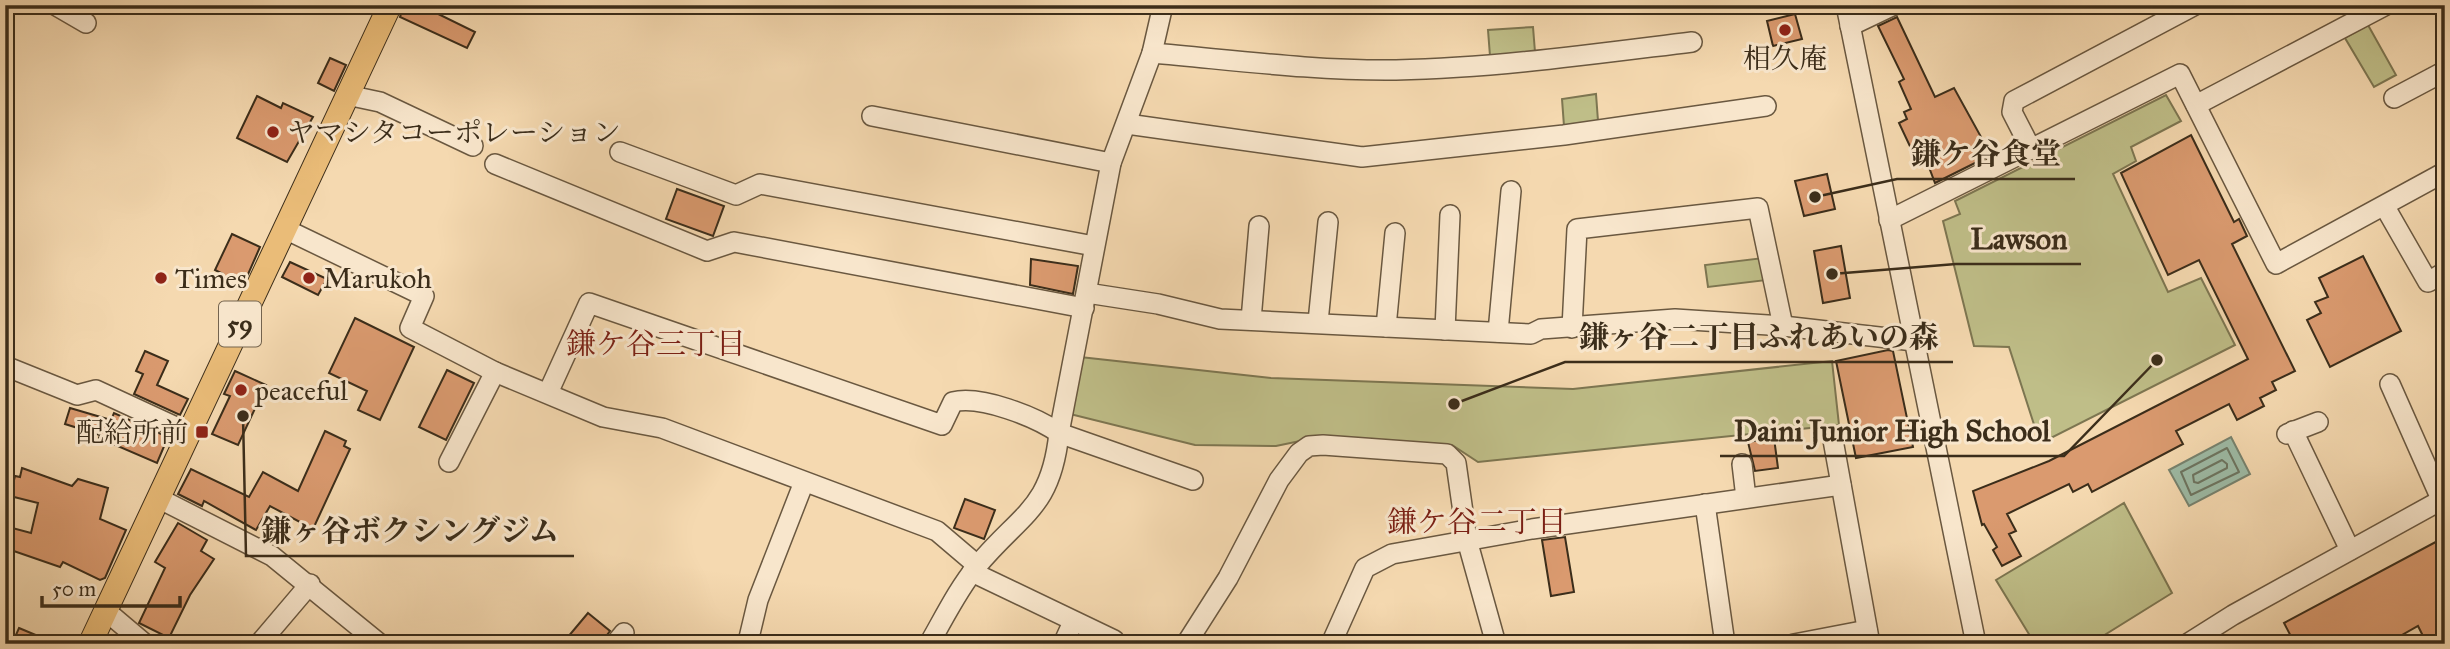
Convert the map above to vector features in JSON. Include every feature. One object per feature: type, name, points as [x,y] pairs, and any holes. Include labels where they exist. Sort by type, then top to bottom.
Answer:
[{"type":"main road","name":"59","points":[[90,644],[390,5]]},
{"type":"street","points":[[55,5],[86,23]]},
{"type":"street","points":[[929,644],[975,569],[1036,505],[1055,468],[1059,433],[1111,163],[1152,53],[1163,5]]},
{"type":"street","points":[[1846,5],[1976,644]]},
{"type":"street","points":[[1850,26],[1894,5]]},
{"type":"street","points":[[2031,149],[2012,112],[2014,101],[2195,5]]},
{"type":"street","points":[[2196,105],[2386,5]]},
{"type":"street","points":[[1152,53],[1325,68],[1397,69],[1547,59],[1692,42]]},
{"type":"street","points":[[2394,97],[2445,71]]},
{"type":"street","points":[[1889,220],[2180,74],[2276,264],[2445,172]]},
{"type":"street","points":[[347,95],[380,102],[473,146]]},
{"type":"street","points":[[1127,124],[1362,157],[1564,135],[1766,106]]},
{"type":"street","points":[[872,116],[1111,163]]},
{"type":"street","points":[[620,152],[736,195],[760,184],[1094,246]]},
{"type":"street","points":[[495,164],[707,251],[734,242],[1086,301],[1158,304],[1220,319],[1531,334],[1541,330],[1675,319],[1783,326],[1914,341]]},
{"type":"street","points":[[1498,332],[1511,191]]},
{"type":"street","points":[[2385,206],[2428,282],[2445,272]]},
{"type":"street","points":[[1572,328],[1577,229],[1758,208],[1783,326]]},
{"type":"street","points":[[1445,330],[1450,215]]},
{"type":"street","points":[[1318,322],[1328,222]]},
{"type":"street","points":[[1251,320],[1259,226]]},
{"type":"street","points":[[285,229],[424,296],[410,328],[495,372],[603,417],[662,428],[937,531],[975,569],[1073,622],[1114,640]]},
{"type":"street","points":[[1386,327],[1395,233]]},
{"type":"street","points":[[548,393],[589,303],[942,425],[953,402],[967,399],[1041,420],[1059,433],[1193,480]]},
{"type":"street","points":[[5,366],[77,396],[96,390],[189,433]]},
{"type":"street","points":[[449,462],[495,372]]},
{"type":"street","points":[[2187,644],[2443,498],[2390,384]]},
{"type":"street","points":[[2318,422],[2290,433],[2350,550]]},
{"type":"street","points":[[1794,644],[1868,637],[1833,440]]},
{"type":"street","points":[[1186,644],[1227,578],[1279,480],[1299,453],[1301,446],[1447,454],[1456,463],[1467,540],[1496,644]]},
{"type":"street","points":[[1742,464],[1746,498]]},
{"type":"street","points":[[755,644],[748,642],[758,600],[804,482]]},
{"type":"street","points":[[1331,644],[1365,568],[1392,554],[1467,540],[1842,485]]},
{"type":"street","points":[[158,498],[272,556],[310,584],[380,644]]},
{"type":"street","points":[[1705,504],[1725,644]]},
{"type":"street","points":[[259,644],[310,584]]},
{"type":"street","points":[[106,611],[145,644]]},
{"type":"street","points":[[1063,644],[1073,622]]},
{"type":"shaded area","points":[[2368,25],[2396,75],[2374,87],[2345,38]]},
{"type":"shaded area","points":[[1533,27],[1535,52],[1490,56],[1488,30]]},
{"type":"shaded area","points":[[1596,94],[1598,121],[1564,126],[1562,99]]},
{"type":"shaded area","points":[[2166,95],[2181,121],[2131,147],[2136,161],[2113,174],[2168,292],[2201,278],[2235,345],[2045,441],[2039,440],[2009,347],[1974,346],[1943,221],[1960,214],[1955,201]]},
{"type":"shaded area","points":[[1763,258],[1767,280],[1708,287],[1705,265]]},
{"type":"shaded area","points":[[1080,357],[1271,378],[1573,389],[1832,361],[1839,425],[1478,462],[1452,445],[1324,436],[1276,446],[1195,445],[1070,414]]},
{"type":"shaded area","points":[[2124,503],[2172,593],[2090,644],[2035,644],[1996,580]]},
{"type":"water","points":[[2231,437],[2250,474],[2189,506],[2169,470]]},
{"type":"building","points":[[404,5],[420,5],[475,32],[467,48],[400,17]]},
{"type":"building","points":[[1795,14],[1802,39],[1773,46],[1767,21]]},
{"type":"building","points":[[1897,17],[1935,97],[1954,88],[1991,155],[1935,183],[1924,154],[1916,159],[1899,123],[1907,119],[1904,112],[1911,109],[1899,82],[1904,79],[1878,26]]},
{"type":"building","points":[[330,58],[346,65],[334,91],[318,83]]},
{"type":"building","points":[[257,96],[281,108],[283,103],[313,117],[287,162],[237,138]]},
{"type":"building","points":[[2191,135],[2234,222],[2239,219],[2247,236],[2232,244],[2295,371],[2272,382],[2276,390],[2260,398],[2264,406],[2237,420],[2229,404],[2176,431],[2183,444],[2092,492],[2088,484],[2073,492],[2069,484],[2007,514],[2016,531],[2009,534],[2021,556],[2002,566],[1993,550],[1997,547],[1984,524],[1982,525],[1973,491],[2049,461],[2248,359],[2199,260],[2168,275],[2121,173]]},
{"type":"building","points":[[1827,174],[1835,209],[1804,216],[1795,181]]},
{"type":"building","points":[[677,189],[724,206],[713,236],[666,219]]},
{"type":"building","points":[[232,234],[260,247],[242,288],[221,278],[223,274],[215,270]]},
{"type":"building","points":[[1841,246],[1850,298],[1823,303],[1814,251]]},
{"type":"building","points":[[2363,256],[2401,331],[2330,367],[2307,320],[2321,313],[2315,302],[2328,297],[2319,278]]},
{"type":"building","points":[[1031,259],[1078,266],[1073,294],[1030,285]]},
{"type":"building","points":[[290,262],[327,279],[318,295],[282,277]]},
{"type":"building","points":[[355,318],[414,347],[380,420],[358,410],[367,391],[329,373]]},
{"type":"building","points":[[145,351],[168,361],[157,385],[188,399],[180,415],[134,394],[143,374],[136,371]]},
{"type":"building","points":[[1893,351],[1913,447],[1856,458],[1836,361]]},
{"type":"building","points":[[447,370],[474,383],[446,440],[419,427]]},
{"type":"building","points":[[235,371],[266,385],[238,445],[212,434],[230,396],[224,394]]},
{"type":"building","points":[[70,408],[111,420],[114,413],[168,437],[157,463],[99,438],[100,435],[65,424]]},
{"type":"building","points":[[325,431],[346,441],[344,446],[350,449],[313,529],[270,506],[256,530],[204,501],[202,506],[178,494],[191,469],[249,497],[263,472],[298,491]]},
{"type":"building","points":[[1774,438],[1778,468],[1755,471],[1748,442]]},
{"type":"building","points":[[22,468],[72,486],[78,479],[108,488],[100,519],[126,530],[105,578],[100,580],[63,562],[60,567],[5,548],[5,526],[31,533],[38,503],[10,496],[15,476],[20,477]]},
{"type":"building","points":[[965,499],[995,510],[984,539],[954,528]]},
{"type":"building","points":[[178,523],[207,540],[201,551],[214,559],[190,595],[169,638],[139,623],[165,568],[155,562]]},
{"type":"building","points":[[1565,537],[1574,592],[1551,596],[1542,540]]},
{"type":"building","points":[[2445,537],[2445,636],[2427,644],[2418,626],[2386,644],[2295,644],[2284,623]]},
{"type":"building","points":[[588,613],[610,631],[600,644],[562,644]]},
{"type":"building","points":[[19,628],[57,644],[12,644]]},
{"type":"place","name":"相久庵","points":[[1785,30]]},
{"type":"place","name":"ヤマシタコーポレーション","points":[[273,132]]},
{"type":"place","name":"鎌ケ谷食堂","points":[[1815,197]]},
{"type":"place","name":"Lawson","points":[[1832,274]]},
{"type":"place","name":"Times","points":[[161,278]]},
{"type":"place","name":"Marukoh","points":[[309,278]]},
{"type":"place","name":"Daini Junior High School","points":[[2157,360]]},
{"type":"place","name":"peaceful","points":[[241,390]]},
{"type":"place","name":"鎌ヶ谷二丁目ふれあいの森","points":[[1454,404]]},
{"type":"place","name":"鎌ヶ谷ボクシングジム","points":[[243,416]]},
{"type":"place","name":"配給所前","points":[[202,432]]},
{"type":"district","name":"鎌ケ谷三丁目","points":[[656,344]]},
{"type":"district","name":"鎌ケ谷二丁目","points":[[1477,522]]}]
